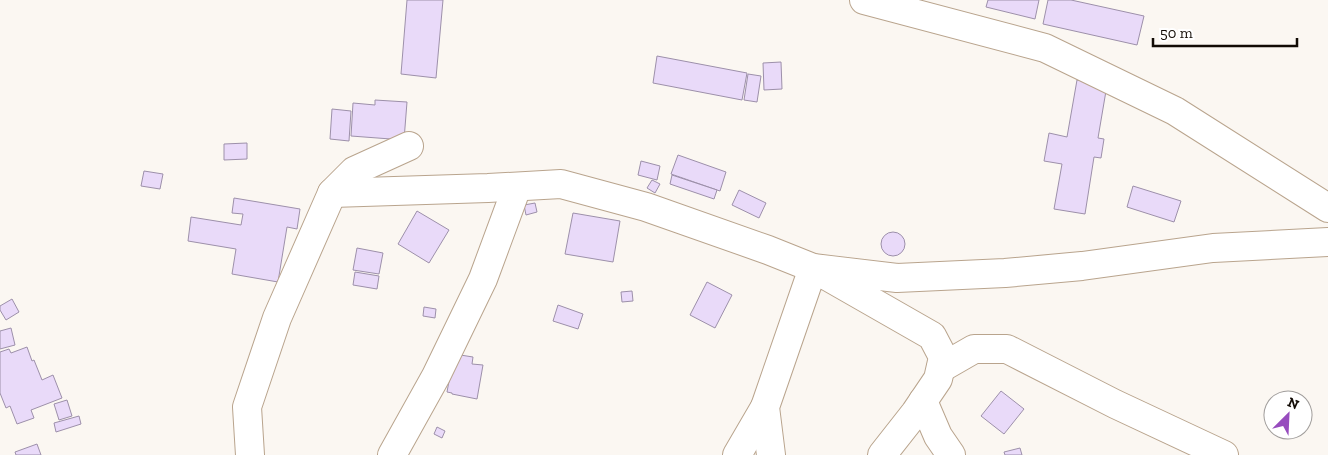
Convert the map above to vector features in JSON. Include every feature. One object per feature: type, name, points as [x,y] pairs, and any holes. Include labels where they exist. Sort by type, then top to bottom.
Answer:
[{"type":"street","points":[[864,0],[1045,48],[1175,111],[1328,208]]},
{"type":"street","points":[[250,455],[247,407],[277,318],[332,192],[354,171],[409,146]]},
{"type":"street","points":[[332,192],[561,184],[646,207],[813,268],[932,336],[943,357],[938,379],[882,455]]},
{"type":"street","points":[[392,455],[436,376],[483,279],[517,187]]},
{"type":"street","points":[[813,268],[907,278],[1006,273],[1082,266],[1213,248],[1328,242]]},
{"type":"street","points":[[737,455],[765,407],[813,268]]},
{"type":"street","points":[[941,368],[974,349],[1006,349],[1115,404],[1224,455]]},
{"type":"street","points":[[923,401],[938,436],[951,455]]},
{"type":"street","points":[[765,407],[771,455]]},
{"type":"building","points":[[407,0],[443,0],[436,78],[401,74]]},
{"type":"building","points":[[988,0],[1039,0],[1035,19],[986,7]]},
{"type":"building","points":[[1048,0],[1071,0],[1144,16],[1137,45],[1043,24]]},
{"type":"building","points":[[657,56],[747,73],[742,100],[653,83]]},
{"type":"building","points":[[781,62],[782,89],[764,90],[763,63]]},
{"type":"building","points":[[748,74],[761,76],[757,102],[744,100]]},
{"type":"building","points":[[1077,80],[1107,85],[1098,138],[1104,139],[1101,158],[1094,157],[1085,214],[1054,209],[1062,164],[1044,161],[1049,133],[1067,137]]},
{"type":"building","points":[[375,100],[407,102],[404,140],[351,136],[353,103],[375,105]]},
{"type":"building","points":[[332,109],[351,111],[349,141],[330,139]]},
{"type":"building","points":[[247,143],[247,159],[224,160],[224,144]]},
{"type":"building","points":[[678,155],[726,172],[720,191],[671,174]]},
{"type":"building","points":[[641,161],[660,166],[657,180],[638,175]]},
{"type":"building","points":[[144,171],[163,174],[160,189],[141,186]]},
{"type":"building","points":[[672,175],[717,190],[714,199],[670,184]]},
{"type":"building","points":[[652,180],[660,184],[655,193],[647,188]]},
{"type":"building","points":[[1133,186],[1181,201],[1174,222],[1127,207]]},
{"type":"building","points":[[739,190],[766,203],[759,218],[732,205]]},
{"type":"building","points":[[234,198],[300,209],[297,229],[287,227],[278,282],[232,274],[236,249],[188,241],[191,217],[241,225],[243,214],[232,213]]},
{"type":"building","points":[[535,203],[537,212],[526,215],[524,205]]},
{"type":"building","points":[[417,211],[449,230],[429,263],[398,244]]},
{"type":"building","points":[[573,213],[620,221],[613,262],[565,254]]},
{"type":"building","points":[[893,232],[902,235],[905,244],[902,253],[893,256],[884,253],[881,244],[884,235]]},
{"type":"building","points":[[357,248],[383,253],[379,274],[353,270]]},
{"type":"building","points":[[355,272],[379,276],[377,289],[353,285]]},
{"type":"building","points":[[707,282],[732,295],[715,328],[690,315]]},
{"type":"building","points":[[632,291],[633,301],[622,302],[621,292]]},
{"type":"building","points":[[12,299],[19,312],[6,320],[0,310],[0,306]]},
{"type":"building","points":[[558,305],[583,314],[578,329],[553,321]]},
{"type":"building","points":[[424,307],[436,309],[435,318],[423,316]]},
{"type":"building","points":[[11,328],[15,345],[0,349],[0,331]]},
{"type":"building","points":[[27,347],[42,380],[53,375],[62,398],[31,410],[34,418],[17,424],[10,406],[6,408],[0,393],[0,352],[9,349],[11,353]]},
{"type":"building","points":[[454,354],[473,357],[472,364],[483,365],[477,399],[447,392]]},
{"type":"building","points":[[1001,391],[1024,409],[1004,434],[981,416]]},
{"type":"building","points":[[67,400],[72,416],[59,420],[54,404]]},
{"type":"building","points":[[79,416],[81,424],[56,432],[54,423]]},
{"type":"building","points":[[437,427],[445,431],[442,438],[434,434]]},
{"type":"building","points":[[37,444],[41,455],[16,455],[15,452]]},
{"type":"building","points":[[1020,448],[1022,455],[1005,455],[1004,452]]}]
